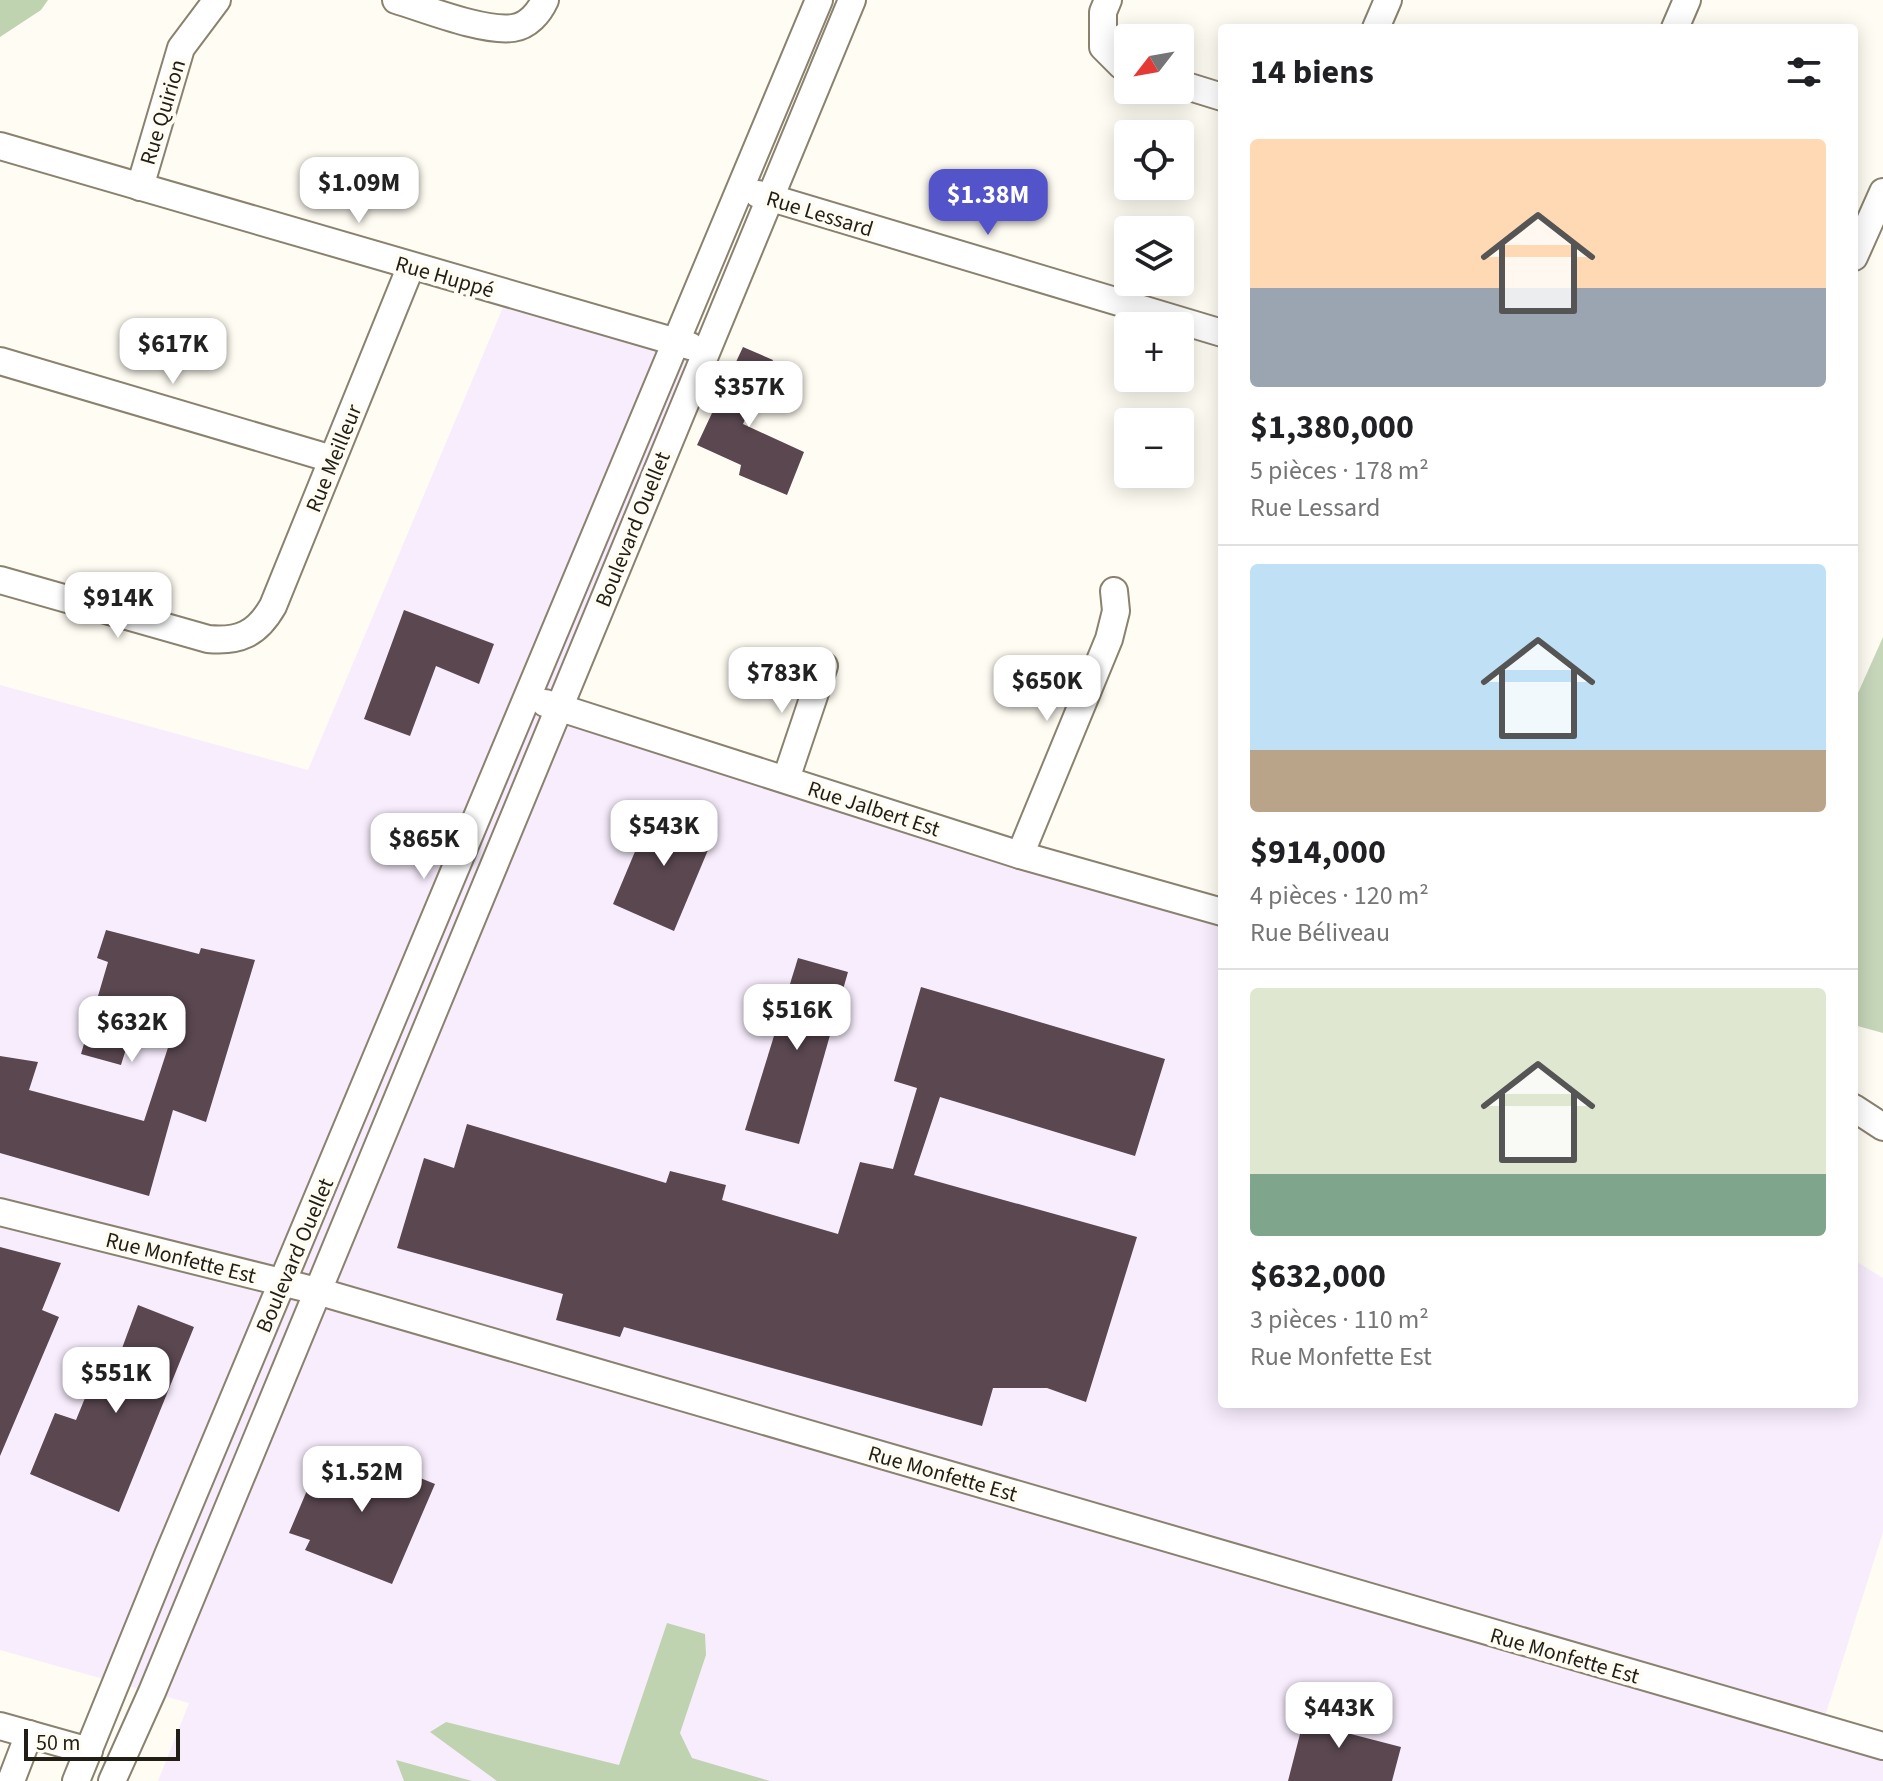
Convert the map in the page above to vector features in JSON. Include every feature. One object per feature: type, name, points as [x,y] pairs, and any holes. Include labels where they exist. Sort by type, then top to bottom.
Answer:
[{"type":"street","name":"Rue Quirion","points":[[140,187],[181,48],[217,0]]},
{"type":"street","points":[[396,0],[476,24],[514,28],[528,23],[545,0]]},
{"type":"street","name":"Boulevard Ouellet","points":[[76,1781],[819,0]]},
{"type":"street","name":"Boulevard Ouellet","points":[[112,1781],[152,1692],[852,0]]},
{"type":"street","points":[[1108,0],[1103,12],[1103,47],[1114,58]]},
{"type":"street","points":[[1378,24],[1388,0]]},
{"type":"street","points":[[1677,24],[1687,0]]},
{"type":"street","points":[[1194,88],[1218,96]]},
{"type":"street","name":"Rue Huppé","points":[[0,146],[705,350]]},
{"type":"street","name":"Rue Lessard","points":[[740,189],[1218,332]]},
{"type":"street","points":[[1858,248],[1883,192]]},
{"type":"street","name":"Rue Meilleur","points":[[0,580],[208,639],[241,638],[253,632],[273,606],[411,266]]},
{"type":"street","points":[[0,361],[332,459]]},
{"type":"street","points":[[1020,855],[1109,639],[1116,611],[1114,591]]},
{"type":"street","points":[[786,779],[824,666]]},
{"type":"street","name":"Rue Jalbert Est","points":[[527,698],[1020,855],[1218,911]]},
{"type":"street","points":[[419,955],[450,969]]},
{"type":"street","points":[[1858,1111],[1883,1127]]},
{"type":"street","name":"Rue Monfette Est","points":[[0,1212],[317,1291],[1883,1746]]},
{"type":"street","points":[[168,1555],[202,1567]]},
{"type":"street","points":[[0,1726],[89,1751]]},
{"type":"street","points":[[11,1781],[29,1734]]},
{"type":"shaded area","points":[[509,293],[705,350],[559,707],[1218,911],[1218,1408],[1858,1408],[1858,1262],[1883,1278],[1883,1532],[1821,1729],[1883,1746],[1883,1781],[158,1781],[189,1703],[0,1650],[0,685],[308,770]]},
{"type":"green space","points":[[0,0],[48,0],[41,10],[0,37]]},
{"type":"green space","points":[[1883,637],[1883,1033],[1858,1026],[1858,693]]},
{"type":"green space","points":[[667,1623],[705,1634],[706,1655],[680,1733],[692,1758],[770,1781],[497,1781],[430,1732],[446,1722],[619,1765]]},
{"type":"green space","points":[[396,1760],[472,1781],[404,1781]]},
{"type":"building","points":[[743,347],[773,360],[743,424],[804,452],[787,495],[739,475],[741,465],[697,445]]},
{"type":"building","points":[[404,610],[494,644],[479,684],[436,666],[410,736],[364,719]]},
{"type":"building","points":[[655,804],[716,831],[674,931],[613,904]]},
{"type":"building","points":[[106,930],[199,954],[201,948],[255,960],[206,1122],[173,1110],[149,1196],[0,1153],[0,1056],[38,1062],[29,1090],[144,1121],[178,1017],[139,1007],[121,1065],[81,1054],[108,962],[97,958]]},
{"type":"building","points":[[798,958],[848,972],[799,1144],[745,1130]]},
{"type":"building","points":[[921,987],[1165,1059],[1135,1156],[940,1097],[914,1175],[1137,1237],[1086,1402],[1047,1388],[993,1388],[982,1426],[624,1327],[620,1337],[556,1320],[563,1294],[397,1248],[424,1158],[454,1168],[467,1124],[666,1183],[670,1171],[726,1185],[722,1200],[838,1234],[860,1162],[893,1169],[917,1088],[894,1081]]},
{"type":"building","points":[[0,1247],[61,1263],[42,1310],[59,1317],[0,1456]]},
{"type":"building","points":[[138,1305],[194,1327],[119,1512],[30,1474],[55,1413],[76,1420],[96,1371],[111,1378]]},
{"type":"building","points":[[349,1449],[435,1484],[392,1584],[305,1550],[310,1540],[289,1533],[322,1455],[343,1463]]},
{"type":"building","points":[[1309,1699],[1353,1710],[1347,1733],[1401,1747],[1392,1781],[1288,1781]]}]
